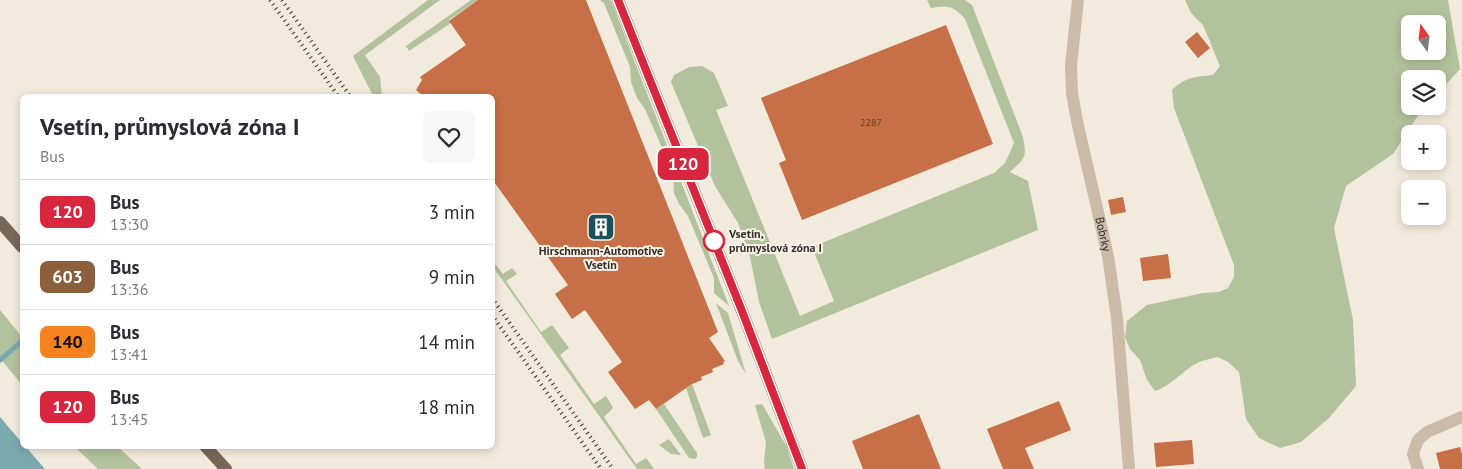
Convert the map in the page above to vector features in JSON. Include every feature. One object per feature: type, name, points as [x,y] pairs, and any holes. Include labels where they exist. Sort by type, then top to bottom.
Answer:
[{"type":"main road","points":[[0,222],[20,245]]},
{"type":"main road","points":[[208,449],[226,469]]},
{"type":"street","points":[[618,0],[742,311],[802,469]]},
{"type":"street","name":"Bobrky","points":[[1078,0],[1071,65],[1072,93],[1108,256],[1117,318],[1129,469]]},
{"type":"street","points":[[1418,469],[1413,454],[1418,440],[1427,432],[1462,417]]},
{"type":"green space","points":[[428,0],[440,0],[365,55],[380,77],[382,94],[372,94],[353,56]]},
{"type":"green space","points":[[471,0],[478,0],[449,20],[451,23],[409,51],[406,46]]},
{"type":"green space","points":[[600,0],[611,0],[729,306],[714,293],[714,278],[688,216],[674,193],[673,173],[645,109],[637,98],[631,82],[630,67],[604,3]]},
{"type":"green space","points":[[927,0],[965,0],[972,5],[1023,137],[1024,158],[1010,172],[1028,181],[1038,230],[772,339],[759,302],[750,257],[738,223],[715,186],[671,82],[674,75],[689,67],[702,66],[714,73],[728,106],[716,110],[800,316],[834,301],[812,247],[994,173],[1005,163],[1014,143],[965,19],[950,7],[931,8]]},
{"type":"green space","points":[[1185,0],[1448,0],[1460,69],[1446,84],[1446,70],[1401,70],[1401,115],[1418,115],[1412,125],[1401,125],[1401,142],[1393,154],[1346,186],[1334,228],[1353,320],[1356,386],[1329,418],[1301,442],[1280,448],[1259,438],[1246,419],[1239,372],[1228,362],[1218,357],[1199,362],[1161,389],[1155,391],[1147,380],[1140,360],[1130,349],[1125,337],[1127,321],[1147,305],[1203,293],[1219,292],[1228,288],[1234,277],[1234,265],[1174,108],[1172,90],[1186,80],[1213,75],[1220,66],[1203,25],[1191,13]]},
{"type":"green space","points":[[495,264],[503,274],[512,268],[517,274],[506,281],[541,332],[552,325],[569,348],[560,355],[594,404],[606,396],[613,408],[604,417],[636,464],[646,458],[654,469],[637,469],[495,270]]},
{"type":"green space","points":[[716,303],[728,313],[746,374],[738,361]]},
{"type":"green space","points":[[0,310],[20,335],[20,383],[0,358]]},
{"type":"green space","points":[[692,384],[711,435],[703,438],[686,388]]},
{"type":"green space","points":[[664,404],[697,453],[695,459],[689,458],[656,409]]},
{"type":"green space","points":[[762,404],[787,447],[794,469],[765,469],[766,442],[755,405]]},
{"type":"green space","points":[[669,439],[681,455],[671,454],[659,445]]},
{"type":"green space","points":[[77,449],[120,449],[142,469],[98,469]]},
{"type":"water","points":[[0,417],[20,441],[20,449],[28,449],[45,469],[0,469]]},
{"type":"building","name":"Hirschmann-Automotive Vsetín","points":[[478,0],[586,0],[718,332],[709,338],[725,361],[723,362],[724,364],[712,369],[713,372],[701,377],[702,380],[692,384],[656,409],[649,400],[635,409],[608,372],[622,362],[585,310],[572,319],[555,294],[568,285],[495,183],[495,94],[421,94],[416,90],[422,80],[420,77],[466,45],[449,21]]},
{"type":"building","points":[[946,25],[993,144],[802,220],[779,163],[786,160],[761,98]]},
{"type":"building","points":[[1197,32],[1210,48],[1198,58],[1185,42]]},
{"type":"building","points":[[1123,197],[1126,212],[1111,215],[1108,200]]},
{"type":"building","points":[[1168,254],[1171,278],[1143,281],[1140,258]]},
{"type":"building","points":[[1059,401],[1071,430],[1025,448],[1034,469],[1003,469],[987,429]]},
{"type":"building","points":[[919,414],[941,469],[863,469],[852,441]]},
{"type":"building","points":[[1192,440],[1194,464],[1156,467],[1154,443]]},
{"type":"building","points":[[1460,447],[1462,469],[1440,469],[1436,453]]},
{"type":"waterway","points":[[0,360],[20,343]]},
{"type":"railway","points":[[270,0],[337,94]]},
{"type":"railway","points":[[282,0],[349,94]]},
{"type":"railway","points":[[495,302],[613,469]]},
{"type":"railway","points":[[495,319],[601,469]]},
{"type":"bus line","name":"120","points":[[618,0],[742,311],[802,469]]},
{"type":"place","name":"Hirschmann-Automotive Vsetín","points":[[601,227]]},
{"type":"place","name":"Vsetín, průmyslová zóna I","points":[[714,241]]}]
